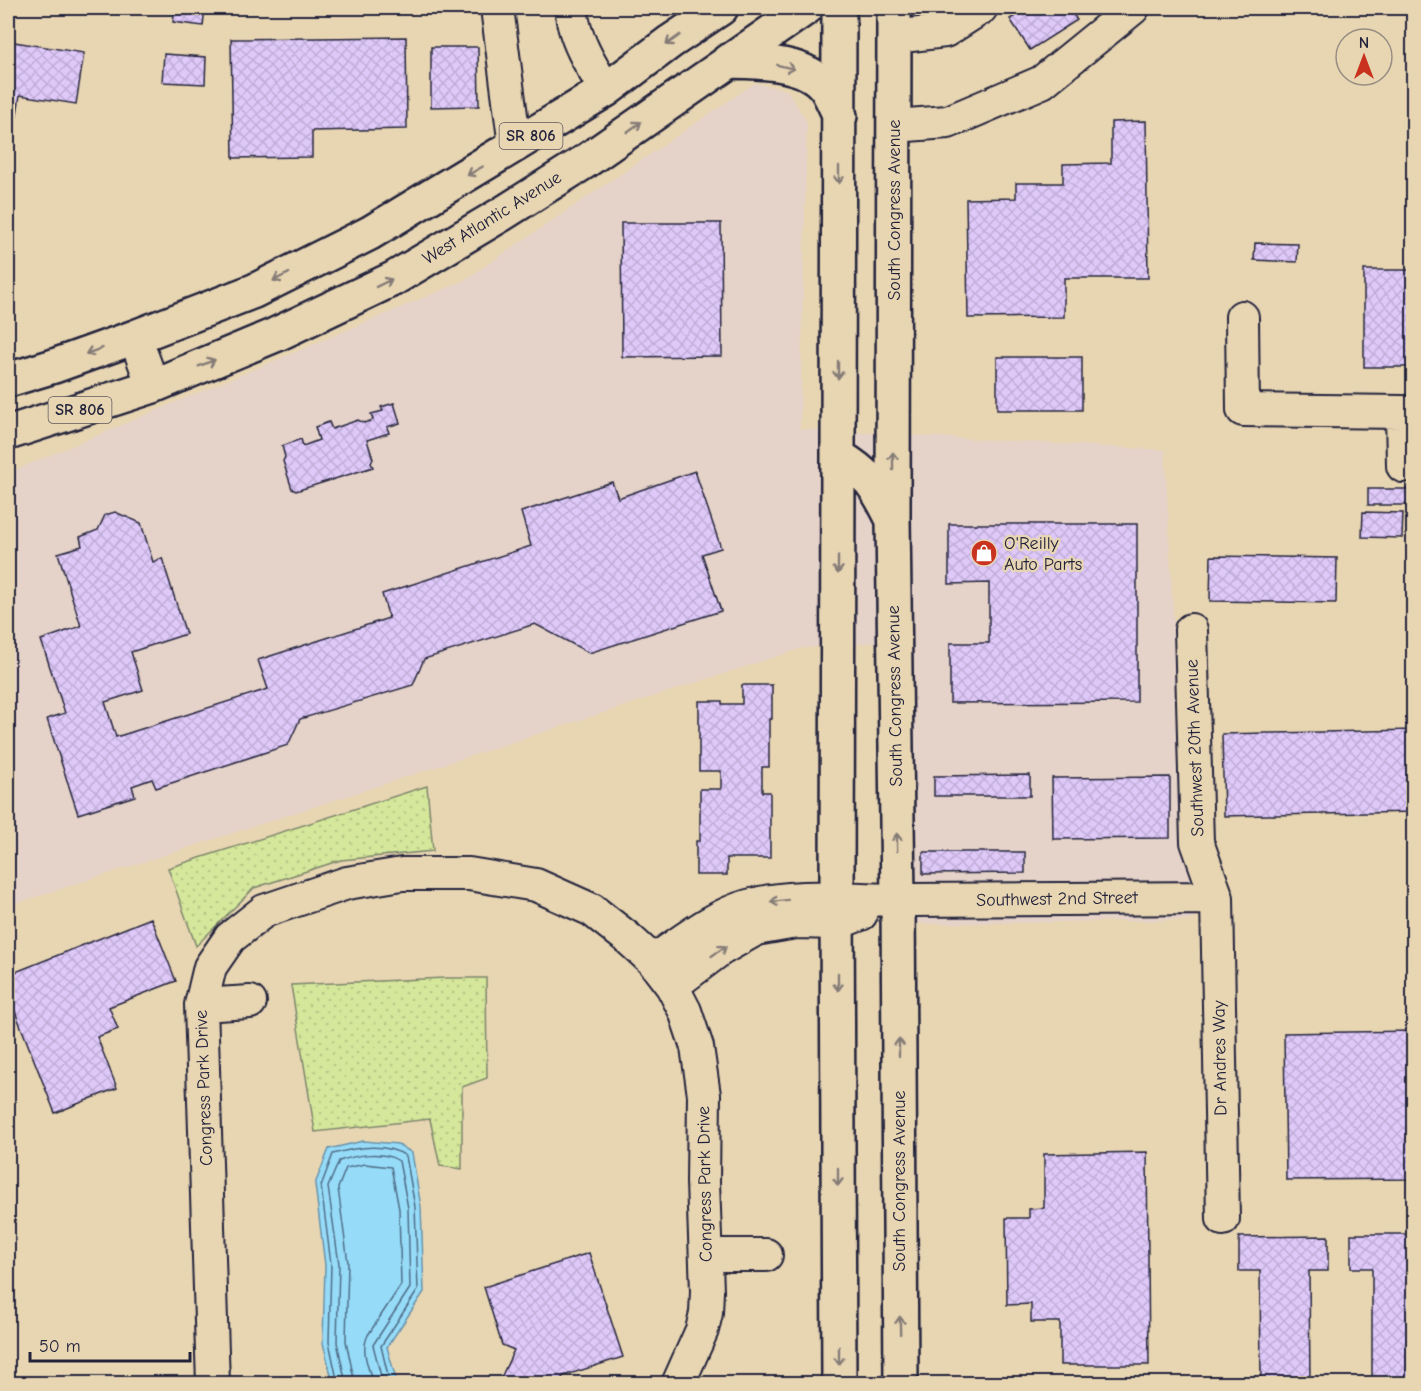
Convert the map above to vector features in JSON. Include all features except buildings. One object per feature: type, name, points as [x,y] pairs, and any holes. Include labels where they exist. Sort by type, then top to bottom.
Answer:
[{"type":"main road","name":"SR 806","points":[[8,380],[135,337],[254,291],[361,238],[606,90],[670,42],[721,8]]},
{"type":"main road","name":"West Atlantic Avenue","points":[[8,433],[153,386],[275,335],[393,279],[502,214],[586,160],[806,8]]},
{"type":"main road","points":[[839,8],[837,911],[839,1383]]},
{"type":"main road","name":"South Congress Avenue","points":[[894,22],[893,519],[901,1383]]},
{"type":"main road","points":[[728,61],[773,63],[804,71],[825,86],[840,117]]},
{"type":"main road","points":[[838,456],[859,468],[877,488],[893,519]]},
{"type":"street","points":[[497,8],[515,146]]},
{"type":"street","points":[[572,8],[571,16],[588,60],[606,90]]},
{"type":"street","points":[[894,126],[948,122],[1042,82],[1133,8]]},
{"type":"street","points":[[894,22],[945,31],[976,9]]},
{"type":"street","points":[[1242,317],[1243,410],[1402,412],[1403,466]]},
{"type":"street","points":[[135,337],[153,386]]},
{"type":"street","name":"Southwest 20th Avenue","points":[[1191,630],[1197,842],[1217,898]]},
{"type":"street","name":"Congress Park Drive","points":[[213,1383],[201,1005],[210,967],[230,938],[264,911],[347,883],[402,874],[469,874],[536,885],[592,910],[653,961],[672,986],[685,1011],[697,1047],[704,1095],[706,1313],[702,1330],[678,1383]]},
{"type":"street","points":[[653,961],[705,925],[747,906],[807,898],[837,911]]},
{"type":"street","name":"Southwest 2nd Street","points":[[837,911],[898,900],[1217,898]]},
{"type":"street","name":"Dr Andres Way","points":[[1217,898],[1223,1219]]},
{"type":"street","points":[[672,986],[721,949],[756,929],[796,922],[837,911]]},
{"type":"street","points":[[201,1005],[250,1002]]},
{"type":"street","points":[[706,1255],[766,1255]]},
{"type":"shaded area","points":[[755,83],[787,90],[807,122],[800,429],[1165,450],[1172,595],[1195,920],[913,924],[909,640],[803,648],[8,906],[8,473],[463,281]]},
{"type":"green space","points":[[427,786],[433,851],[341,860],[254,888],[196,946],[168,868]]},
{"type":"green space","points":[[486,978],[487,1078],[462,1087],[462,1169],[440,1166],[430,1119],[315,1132],[291,985]]},
{"type":"water","points":[[363,1141],[398,1144],[412,1153],[421,1207],[424,1292],[387,1347],[397,1383],[333,1383],[323,1343],[325,1265],[315,1184],[329,1149]]},
{"type":"place","name":"O'Reilly Auto Parts","points":[[984,553]]}]
